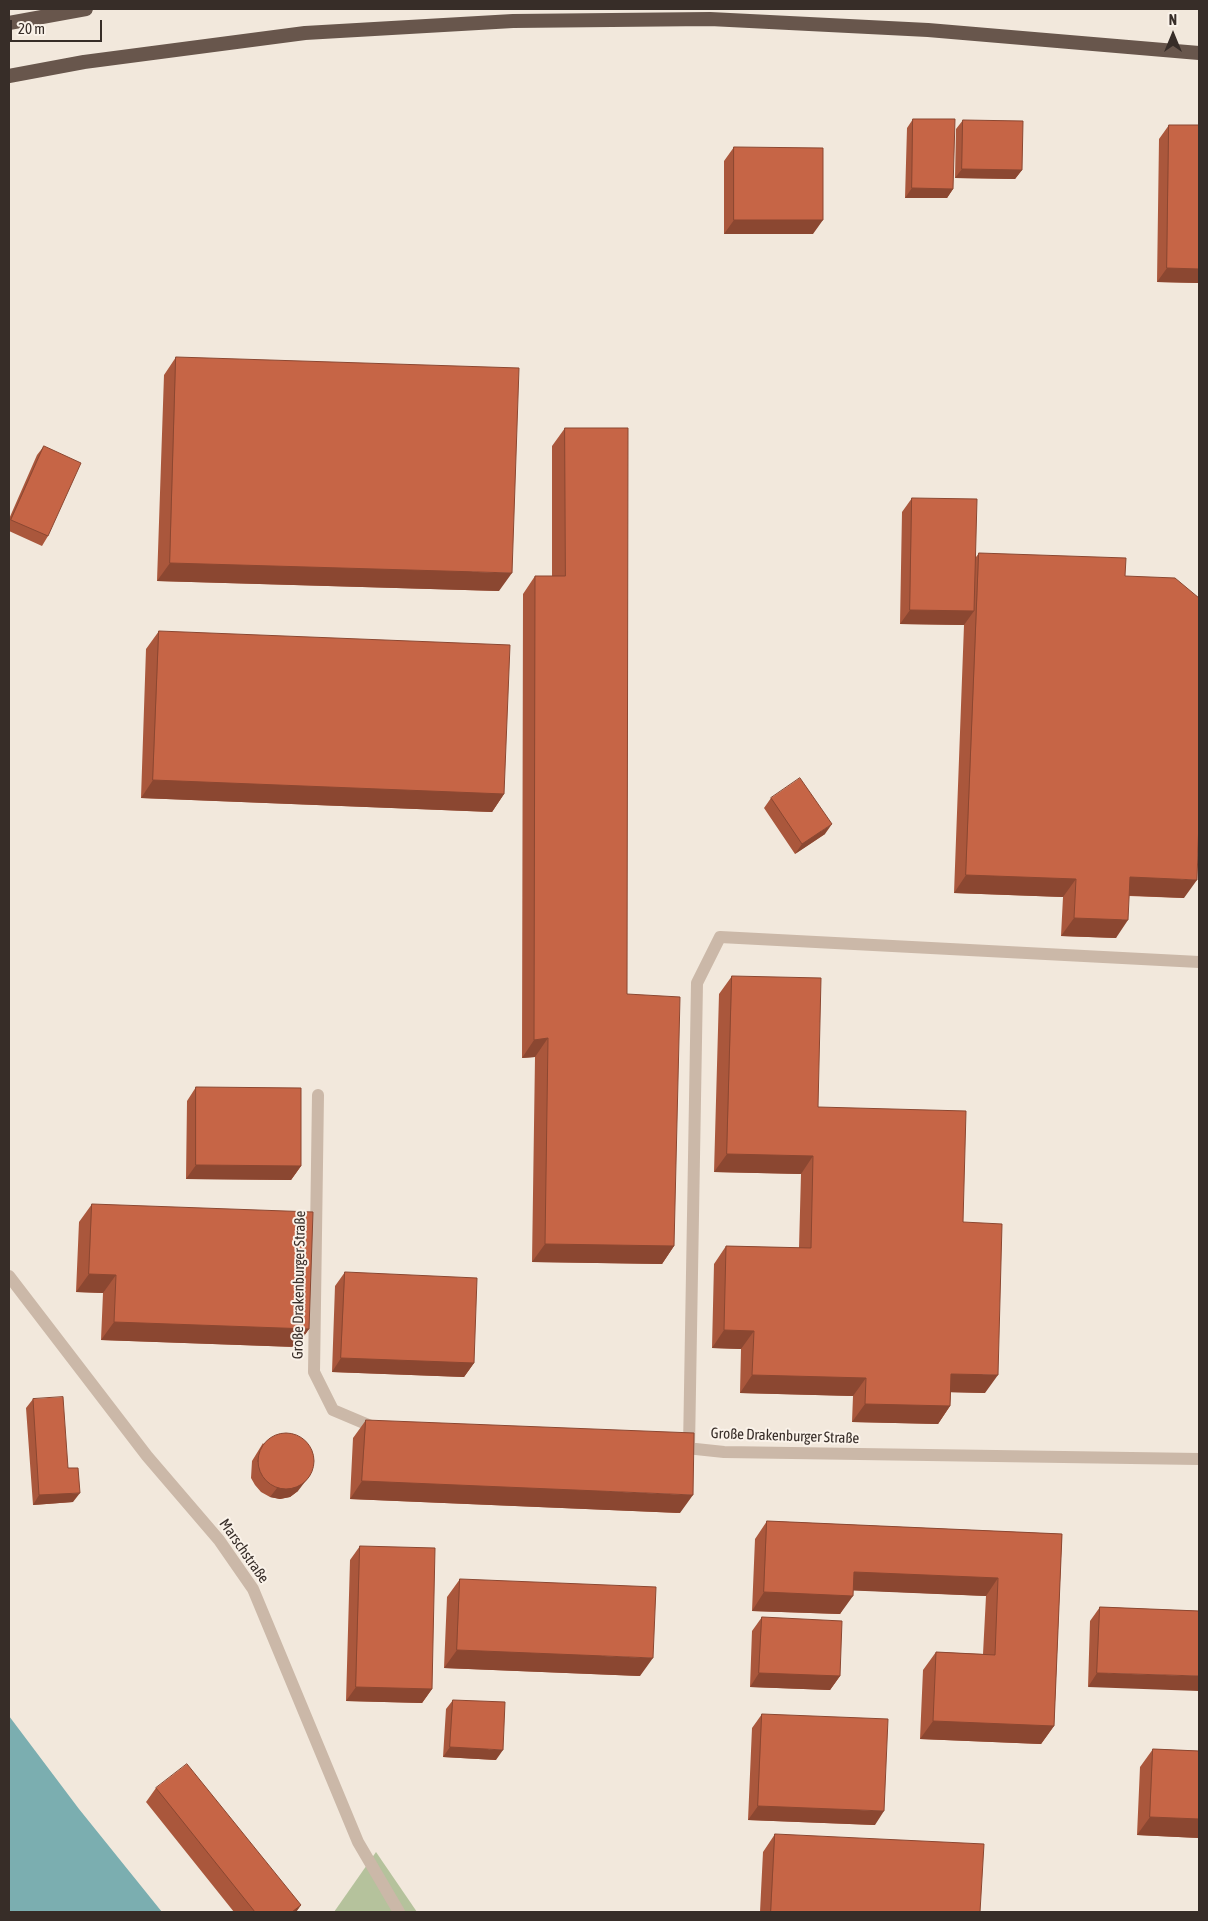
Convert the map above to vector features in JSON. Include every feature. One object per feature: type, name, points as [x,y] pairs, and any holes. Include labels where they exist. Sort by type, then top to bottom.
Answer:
[{"type":"highway","points":[[9,23],[86,9]]},
{"type":"highway","points":[[9,76],[84,62],[305,33],[513,21],[710,19],[928,30],[1199,53]]},
{"type":"street","points":[[689,1447],[697,983],[720,938],[1199,962]]},
{"type":"street","name":"Große Drakenburger Straße","points":[[318,1095],[314,1372],[333,1410],[375,1429],[395,1430]]},
{"type":"street","name":"Marschstraße","points":[[9,1276],[147,1456],[219,1540],[254,1589],[358,1842],[399,1912]]},
{"type":"street","name":"Große Drakenburger Straße","points":[[660,1446],[734,1452],[1199,1459]]},
{"type":"green space","points":[[376,1852],[417,1912],[334,1912]]},
{"type":"water","points":[[9,1716],[79,1809],[162,1912],[9,1912]]},
{"type":"building","points":[[913,119],[955,119],[953,189],[912,188]]},
{"type":"building","points":[[963,120],[1023,121],[1022,170],[962,169]]},
{"type":"building","points":[[1169,125],[1199,125],[1199,269],[1167,268]]},
{"type":"building","points":[[734,147],[823,148],[823,220],[734,220]]},
{"type":"building","points":[[176,357],[519,368],[512,573],[170,563]]},
{"type":"building","points":[[565,428],[628,428],[627,994],[680,997],[674,1246],[545,1244],[548,1038],[534,1040],[535,576],[565,576]]},
{"type":"building","points":[[44,446],[81,463],[48,536],[11,520]]},
{"type":"building","points":[[912,498],[977,499],[974,611],[910,610]]},
{"type":"building","points":[[979,553],[1126,558],[1125,576],[1175,578],[1199,598],[1199,819],[1197,880],[1130,877],[1128,920],[1074,918],[1076,879],[966,875]]},
{"type":"building","points":[[159,631],[510,645],[504,794],[153,780]]},
{"type":"building","points":[[800,778],[832,824],[802,844],[771,798]]},
{"type":"building","points":[[732,976],[821,978],[818,1107],[966,1111],[963,1222],[1002,1224],[998,1375],[951,1374],[950,1406],[865,1404],[866,1378],[752,1375],[754,1331],[724,1330],[726,1246],[811,1248],[813,1156],[727,1154]]},
{"type":"building","points":[[196,1087],[301,1088],[301,1166],[196,1165]]},
{"type":"building","points":[[92,1204],[313,1212],[309,1329],[114,1322],[116,1275],[89,1274]]},
{"type":"building","points":[[345,1272],[477,1278],[474,1363],[341,1358]]},
{"type":"building","points":[[63,1397],[68,1468],[78,1468],[80,1493],[39,1495],[33,1399]]},
{"type":"building","points":[[366,1420],[694,1433],[693,1495],[362,1481]]},
{"type":"building","points":[[281,1433],[291,1433],[306,1441],[312,1450],[314,1461],[312,1472],[306,1481],[291,1489],[281,1489],[270,1484],[263,1477],[258,1466],[258,1456],[263,1445],[270,1438]]},
{"type":"building","points":[[767,1521],[1062,1534],[1054,1726],[933,1721],[936,1652],[995,1655],[998,1578],[854,1572],[853,1596],[764,1592]]},
{"type":"building","points":[[360,1546],[435,1548],[432,1689],[356,1687]]},
{"type":"building","points":[[460,1579],[656,1587],[653,1658],[457,1650]]},
{"type":"building","points":[[1100,1607],[1199,1611],[1199,1676],[1097,1673]]},
{"type":"building","points":[[762,1617],[842,1621],[840,1676],[759,1673]]},
{"type":"building","points":[[453,1700],[505,1702],[503,1750],[450,1747]]},
{"type":"building","points":[[762,1714],[888,1719],[884,1811],[758,1806]]},
{"type":"building","points":[[1153,1749],[1199,1751],[1199,1819],[1150,1817]]},
{"type":"building","points":[[187,1764],[301,1905],[292,1912],[255,1912],[156,1788]]},
{"type":"building","points":[[775,1834],[984,1844],[980,1912],[771,1912]]}]
